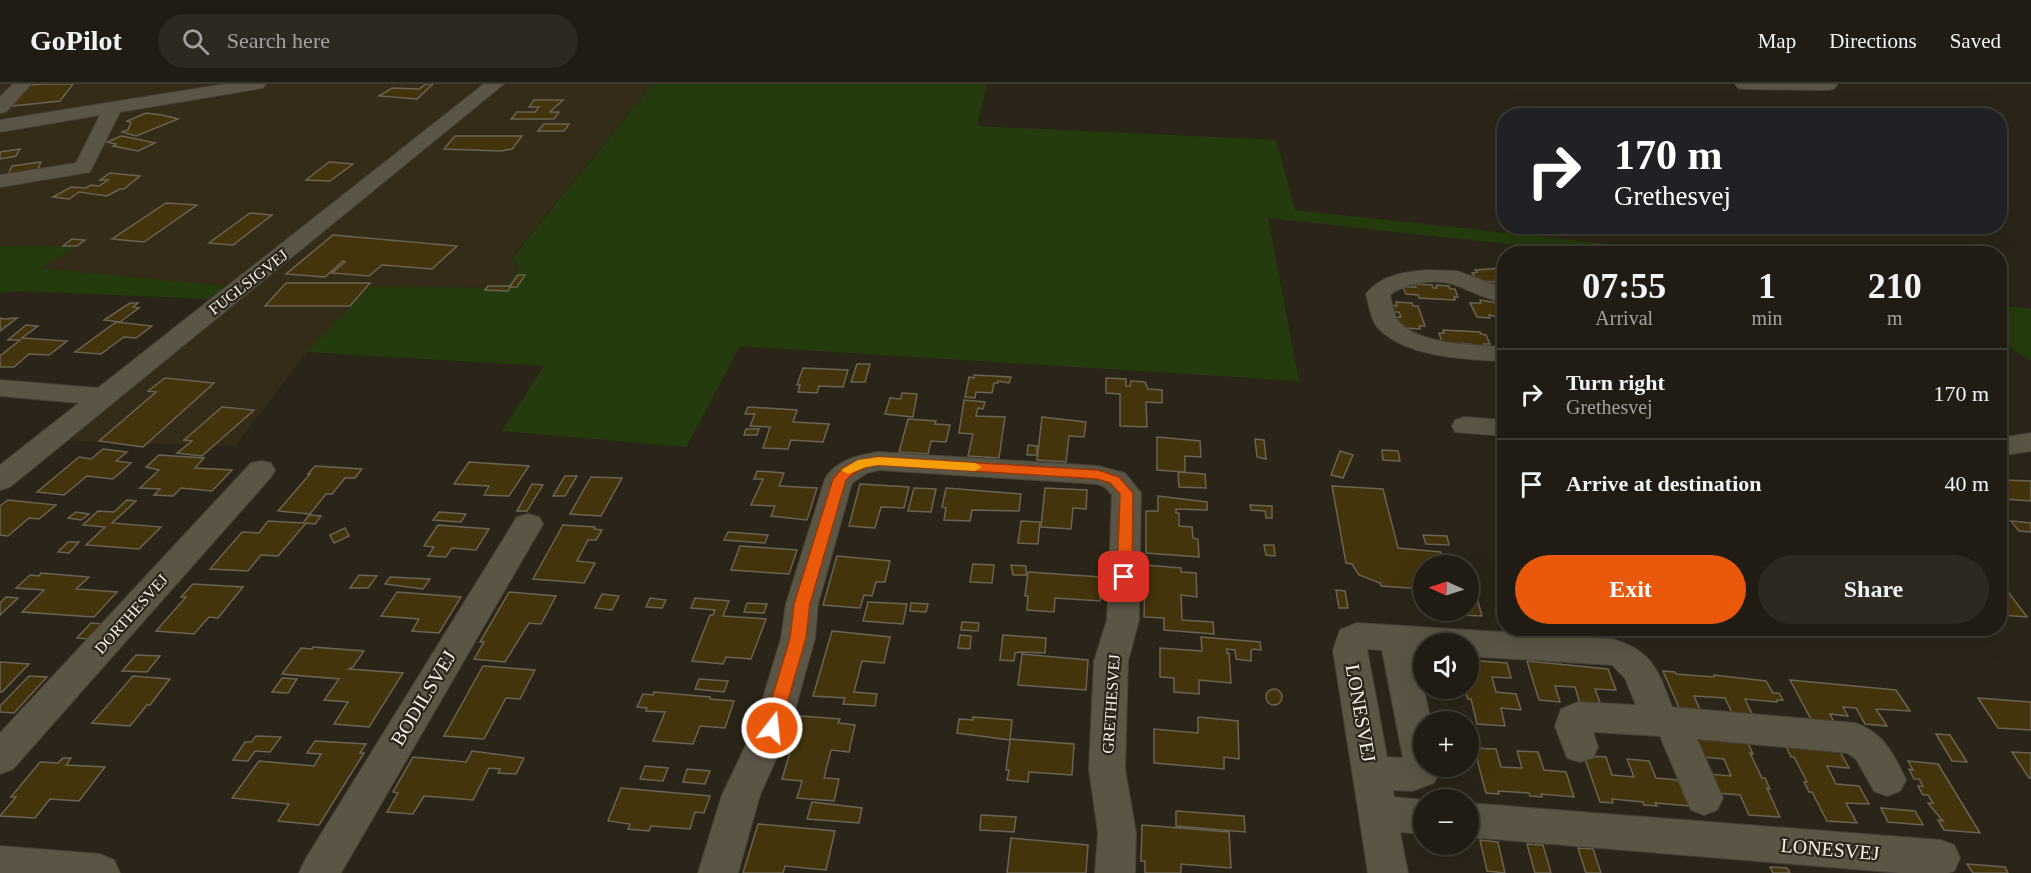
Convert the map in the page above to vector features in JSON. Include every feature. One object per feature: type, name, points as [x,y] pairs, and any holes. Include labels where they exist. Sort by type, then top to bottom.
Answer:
[{"type":"street","points":[[1,124],[22,84]]},
{"type":"street","points":[[1,124],[113,107],[209,87],[257,84]]},
{"type":"street","name":"FUGLSIGVEJ","points":[[0,480],[495,84]]},
{"type":"street","points":[[1744,84],[1828,85]]},
{"type":"street","points":[[0,181],[89,174],[113,107]]},
{"type":"street","points":[[1497,294],[1453,277],[1398,280],[1380,290],[1378,294],[1387,324],[1432,348],[1497,354]]},
{"type":"street","points":[[0,388],[104,397]]},
{"type":"street","points":[[1465,426],[1497,428]]},
{"type":"street","name":"GRETHESVEJ","points":[[718,873],[741,795],[772,728],[798,638],[802,604],[839,479],[848,470],[863,463],[879,461],[1098,475],[1115,480],[1126,493],[1123,620],[1111,661],[1107,770],[1118,833],[1115,873]]},
{"type":"street","name":"DORTHESVEJ","points":[[0,758],[261,470]]},
{"type":"street","name":"BODILSVEJ","points":[[319,873],[528,524]]},
{"type":"street","name":"LONESVEJ","points":[[1388,873],[1350,645],[1357,636],[1620,652],[1633,661],[1704,798]]},
{"type":"street","points":[[1370,772],[1412,775],[1423,769],[1395,637]]},
{"type":"street","points":[[1580,747],[1573,726],[1574,719],[1578,717],[1855,738],[1869,748],[1887,780]]},
{"type":"street","points":[[1378,813],[1413,816]]},
{"type":"street","name":"LONESVEJ","points":[[1479,821],[1940,858]]},
{"type":"street","points":[[18,868],[100,873]]},
{"type":"shaded area","points":[[0,84],[653,84],[512,257],[520,268],[503,288],[370,287],[307,352],[235,446],[35,440],[226,286],[39,268],[75,248],[0,246]]},
{"type":"green space","points":[[653,84],[987,84],[977,126],[1276,140],[1295,210],[1497,232],[1497,234],[1627,246],[1526,246],[1268,218],[1299,381],[740,346],[686,447],[502,431],[544,366],[307,352],[370,287],[503,288],[520,268],[512,258]]},
{"type":"green space","points":[[0,246],[76,247],[40,268],[227,286],[214,299],[20,291],[0,293]]},
{"type":"green space","points":[[2007,306],[2031,309],[2031,361],[2007,346]]},
{"type":"building","points":[[73,84],[60,101],[12,106],[30,85]]},
{"type":"building","points":[[426,84],[433,84],[417,99],[379,96],[392,88],[419,89]]},
{"type":"building","points":[[534,100],[563,100],[550,112],[559,112],[554,119],[511,119],[517,112],[535,112],[539,107],[529,107]]},
{"type":"building","points":[[146,113],[178,119],[136,136],[122,132],[128,130],[131,122],[127,121]]},
{"type":"building","points":[[544,124],[569,124],[564,131],[538,131]]},
{"type":"building","points":[[121,136],[155,143],[138,151],[113,146],[116,144],[107,142]]},
{"type":"building","points":[[455,136],[522,136],[512,149],[501,151],[444,149]]},
{"type":"building","points":[[20,149],[16,156],[0,159],[0,152]]},
{"type":"building","points":[[41,162],[37,171],[8,175],[12,166]]},
{"type":"building","points":[[329,162],[353,164],[330,181],[306,180]]},
{"type":"building","points":[[110,173],[140,176],[124,189],[107,196],[79,192],[69,199],[53,197],[71,187],[99,186],[108,180],[100,180]]},
{"type":"building","points":[[166,203],[197,205],[144,242],[112,239]]},
{"type":"building","points":[[250,213],[272,215],[233,245],[209,243]]},
{"type":"building","points":[[333,235],[457,246],[432,269],[382,265],[369,276],[332,273],[345,262],[343,261],[325,277],[286,274]]},
{"type":"building","points":[[72,239],[85,240],[77,246],[63,246]]},
{"type":"building","points":[[1497,268],[1497,280],[1495,280],[1497,282],[1478,281],[1472,273],[1477,272],[1475,270]]},
{"type":"building","points":[[518,275],[525,275],[517,287],[510,287],[508,291],[485,290],[488,286],[510,286]]},
{"type":"building","points":[[286,283],[370,283],[350,306],[265,306]]},
{"type":"building","points":[[1415,284],[1432,285],[1433,288],[1437,288],[1436,285],[1449,286],[1450,289],[1455,289],[1458,297],[1454,297],[1455,300],[1419,298],[1418,295],[1406,294],[1403,287],[1416,287]]},
{"type":"building","points":[[1480,300],[1497,303],[1497,317],[1477,317],[1470,303],[1481,303]]},
{"type":"building","points":[[1396,302],[1412,303],[1413,306],[1418,306],[1425,326],[1419,326],[1420,329],[1404,328],[1403,325],[1397,324],[1395,317],[1401,317],[1399,312],[1394,312],[1392,305],[1397,306]]},
{"type":"building","points":[[130,303],[138,303],[133,307],[139,308],[120,322],[104,320]]},
{"type":"building","points":[[0,318],[4,319],[17,318],[0,331]]},
{"type":"building","points":[[116,322],[152,326],[136,338],[124,337],[101,354],[75,352]]},
{"type":"building","points":[[26,325],[38,326],[22,338],[67,341],[49,355],[29,354],[14,367],[0,367],[0,356],[20,340],[8,340]]},
{"type":"building","points":[[1443,330],[1480,332],[1486,335],[1490,344],[1484,344],[1486,347],[1462,343],[1462,346],[1442,342],[1439,333],[1444,333]]},
{"type":"building","points":[[857,364],[870,364],[865,382],[851,382]]},
{"type":"building","points":[[803,368],[848,370],[843,387],[819,386],[817,393],[798,392],[800,385],[797,385]]},
{"type":"building","points":[[974,375],[1011,377],[1009,383],[998,381],[994,383],[992,393],[976,392],[975,398],[965,397],[969,377],[974,378]]},
{"type":"building","points":[[165,378],[214,383],[143,447],[99,441],[156,392],[148,391]]},
{"type":"building","points":[[1106,378],[1126,379],[1126,386],[1130,386],[1131,381],[1145,382],[1148,389],[1162,390],[1162,403],[1146,402],[1147,427],[1120,426],[1120,394],[1106,393]]},
{"type":"building","points":[[902,393],[917,394],[913,417],[885,414],[890,398],[901,399]]},
{"type":"building","points":[[964,400],[985,402],[983,409],[978,408],[976,416],[1005,417],[999,458],[968,456],[973,434],[959,433]]},
{"type":"building","points":[[222,407],[254,410],[202,456],[177,453],[192,441],[184,440]]},
{"type":"building","points":[[748,407],[797,410],[793,422],[829,424],[823,442],[791,440],[788,449],[763,448],[770,427],[750,426],[755,414],[745,414]]},
{"type":"building","points":[[1042,417],[1086,422],[1084,437],[1069,436],[1066,462],[1037,460]]},
{"type":"building","points":[[908,419],[936,421],[935,424],[950,425],[946,442],[931,441],[928,454],[899,452]]},
{"type":"building","points":[[746,429],[759,429],[757,435],[744,435]]},
{"type":"building","points":[[1157,437],[1200,441],[1201,457],[1185,456],[1185,472],[1157,470]]},
{"type":"building","points":[[1255,439],[1264,440],[1266,459],[1257,457]]},
{"type":"building","points":[[1028,445],[1037,446],[1037,455],[1027,455]]},
{"type":"building","points":[[103,449],[127,452],[116,461],[131,463],[113,479],[87,476],[64,495],[37,492],[79,457],[91,459]]},
{"type":"building","points":[[1382,450],[1398,451],[1400,461],[1383,460]]},
{"type":"building","points":[[1340,451],[1353,455],[1343,478],[1331,475]]},
{"type":"building","points":[[159,455],[204,458],[195,468],[232,470],[212,491],[181,488],[173,496],[154,495],[160,489],[140,488],[159,470],[146,467]]},
{"type":"building","points":[[469,462],[529,466],[509,496],[484,495],[489,486],[454,484]]},
{"type":"building","points":[[315,466],[362,469],[355,478],[345,478],[332,494],[326,494],[310,514],[278,511],[310,474],[308,474]]},
{"type":"building","points":[[757,471],[784,473],[779,486],[817,488],[807,520],[771,516],[775,506],[751,505],[763,479],[754,479]]},
{"type":"building","points":[[1178,472],[1205,474],[1206,488],[1179,487]]},
{"type":"building","points":[[565,476],[577,476],[565,496],[553,496]]},
{"type":"building","points":[[591,477],[622,478],[601,516],[570,514]]},
{"type":"building","points":[[2007,480],[2031,481],[2031,501],[2007,499]]},
{"type":"building","points":[[532,484],[543,485],[527,511],[517,511]]},
{"type":"building","points":[[860,484],[909,487],[904,508],[881,507],[875,528],[849,526]]},
{"type":"building","points":[[1332,486],[1383,489],[1398,548],[1441,552],[1442,555],[1413,555],[1413,588],[1381,586],[1380,583],[1359,575],[1352,564],[1346,563]]},
{"type":"building","points":[[914,488],[936,489],[931,512],[908,511]]},
{"type":"building","points":[[946,488],[1021,494],[1019,511],[972,510],[970,521],[944,520],[946,508],[942,507]]},
{"type":"building","points":[[1045,488],[1087,490],[1086,509],[1073,508],[1071,529],[1041,527]]},
{"type":"building","points":[[1158,496],[1207,502],[1207,510],[1176,509],[1176,513],[1179,513],[1179,526],[1192,527],[1193,538],[1198,539],[1199,557],[1146,553],[1146,511],[1158,511]]},
{"type":"building","points":[[8,500],[56,505],[39,519],[29,518],[8,536],[0,535],[0,506]]},
{"type":"building","points":[[127,500],[136,501],[112,523],[161,527],[139,549],[86,545],[105,527],[83,525],[98,511],[114,512]]},
{"type":"building","points":[[1250,505],[1272,506],[1272,518],[1266,518],[1265,511],[1251,510]]},
{"type":"building","points":[[76,512],[89,514],[81,520],[68,518]]},
{"type":"building","points":[[439,512],[466,514],[461,522],[433,520]]},
{"type":"building","points":[[309,515],[321,516],[315,524],[306,523],[278,556],[261,555],[248,571],[210,569],[242,532],[259,533],[268,521],[303,523]]},
{"type":"building","points":[[1021,521],[1040,522],[1038,544],[1018,543]]},
{"type":"building","points":[[2011,521],[2031,523],[2031,532],[2019,531]]},
{"type":"building","points":[[438,525],[489,529],[476,550],[452,548],[446,557],[428,556],[434,547],[424,546]]},
{"type":"building","points":[[563,525],[595,527],[594,529],[602,530],[596,540],[588,540],[577,561],[595,563],[584,583],[533,579]]},
{"type":"building","points":[[345,528],[349,536],[334,543],[330,535]]},
{"type":"building","points":[[728,532],[768,535],[765,543],[724,540]]},
{"type":"building","points":[[1423,535],[1447,536],[1449,545],[1426,544]]},
{"type":"building","points":[[68,542],[79,542],[69,553],[58,552]]},
{"type":"building","points":[[1264,545],[1274,545],[1275,556],[1266,555]]},
{"type":"building","points":[[740,546],[797,550],[789,574],[731,570]]},
{"type":"building","points":[[837,556],[890,561],[885,582],[876,582],[872,596],[864,595],[860,608],[823,605]]},
{"type":"building","points":[[973,564],[994,565],[992,583],[970,582]]},
{"type":"building","points":[[1011,565],[1026,566],[1026,575],[1013,575]]},
{"type":"building","points":[[1145,565],[1181,568],[1181,572],[1196,573],[1197,597],[1181,595],[1182,620],[1213,622],[1214,634],[1164,630],[1164,618],[1144,617]]},
{"type":"building","points":[[1028,572],[1101,577],[1100,601],[1055,598],[1054,612],[1027,610],[1028,596],[1025,596]]},
{"type":"building","points":[[41,573],[89,577],[76,589],[117,592],[94,617],[22,612],[44,590],[16,588],[30,575],[39,576]]},
{"type":"building","points":[[359,575],[377,576],[368,588],[350,588]]},
{"type":"building","points":[[390,577],[430,579],[423,589],[385,584]]},
{"type":"building","points":[[193,584],[243,587],[218,618],[209,617],[194,634],[156,631],[186,597],[181,597]]},
{"type":"building","points":[[1336,590],[1345,591],[1348,608],[1339,608]]},
{"type":"building","points":[[2007,590],[2027,617],[2007,616]]},
{"type":"building","points":[[397,592],[461,597],[439,633],[412,631],[419,619],[381,616]]},
{"type":"building","points":[[509,592],[556,596],[541,624],[529,623],[505,662],[474,659],[484,642],[480,642]]},
{"type":"building","points":[[602,594],[619,596],[612,610],[595,608]]},
{"type":"building","points":[[6,597],[18,598],[0,615],[0,603]]},
{"type":"building","points":[[650,598],[666,600],[662,608],[646,607]]},
{"type":"building","points":[[695,598],[729,601],[723,616],[766,619],[751,659],[726,657],[723,664],[692,661],[710,615],[713,615],[715,610],[691,608]]},
{"type":"building","points":[[868,602],[907,604],[903,624],[863,621]]},
{"type":"building","points":[[747,603],[767,604],[764,613],[744,612]]},
{"type":"building","points":[[911,603],[928,604],[926,612],[910,611]]},
{"type":"building","points":[[962,622],[979,623],[978,631],[961,630]]},
{"type":"building","points":[[91,623],[103,624],[89,639],[77,638]]},
{"type":"building","points":[[832,631],[890,637],[884,663],[862,661],[854,692],[877,694],[875,706],[843,704],[845,698],[813,696]]},
{"type":"building","points":[[960,635],[971,636],[970,649],[958,648]]},
{"type":"building","points":[[1003,635],[1046,638],[1045,653],[1015,653],[1014,661],[1000,660]]},
{"type":"building","points":[[1201,637],[1260,642],[1261,650],[1251,651],[1251,661],[1236,659],[1235,650],[1227,649],[1231,683],[1199,680],[1199,694],[1174,692],[1174,678],[1160,677],[1160,648],[1202,651]]},
{"type":"building","points":[[313,647],[364,651],[349,669],[403,673],[369,727],[334,724],[348,702],[324,700],[339,679],[282,674],[301,648],[312,649]]},
{"type":"building","points":[[1022,654],[1088,660],[1086,690],[1018,685]]},
{"type":"building","points":[[136,655],[160,656],[147,672],[122,671]]},
{"type":"building","points":[[1479,661],[1507,663],[1511,678],[1492,677],[1496,692],[1516,694],[1521,710],[1501,708],[1505,726],[1479,724],[1479,711],[1474,711],[1471,699],[1479,699]]},
{"type":"building","points":[[1527,661],[1608,669],[1616,690],[1595,689],[1601,705],[1580,703],[1575,687],[1555,686],[1560,702],[1539,700]]},
{"type":"building","points":[[0,662],[29,664],[2,692],[0,692]]},
{"type":"building","points":[[483,666],[535,670],[520,699],[506,698],[484,739],[444,736]]},
{"type":"building","points":[[1663,671],[1766,681],[1773,693],[1779,693],[1783,700],[1777,700],[1777,702],[1745,699],[1753,716],[1733,715],[1725,698],[1694,696],[1701,712],[1680,710]]},
{"type":"building","points":[[29,676],[47,677],[14,713],[0,712],[0,706]]},
{"type":"building","points":[[133,676],[170,679],[130,726],[92,723]]},
{"type":"building","points":[[282,678],[297,679],[288,693],[272,692]]},
{"type":"building","points":[[699,679],[728,681],[724,692],[695,689]]},
{"type":"building","points":[[1790,680],[1896,690],[1910,711],[1876,709],[1887,726],[1865,724],[1856,708],[1843,707],[1848,716],[1830,714],[1834,722],[1812,721]]},
{"type":"building","points":[[1274,689],[1282,697],[1274,705],[1266,697]]},
{"type":"building","points":[[654,692],[734,701],[725,728],[700,726],[693,744],[653,741],[665,712],[646,711],[647,708],[637,707],[643,694],[653,695]]},
{"type":"building","points":[[1978,698],[2031,702],[2031,730],[1998,728]]},
{"type":"building","points":[[801,716],[840,719],[838,723],[855,725],[849,752],[831,750],[824,778],[839,779],[834,801],[797,798],[802,781],[782,779]]},
{"type":"building","points":[[973,717],[1012,720],[1010,739],[1074,744],[1072,775],[1029,772],[1028,782],[1007,780],[1010,740],[957,733],[959,719],[973,720]]},
{"type":"building","points":[[1198,717],[1238,721],[1239,759],[1224,757],[1224,769],[1154,763],[1154,729],[1198,733]]},
{"type":"building","points":[[1936,734],[1950,735],[1967,762],[1952,761]]},
{"type":"building","points":[[256,736],[281,737],[270,752],[255,751],[248,761],[233,760],[245,742],[251,742]]},
{"type":"building","points":[[1695,739],[1748,743],[1753,754],[1750,753],[1762,778],[1765,778],[1780,817],[1749,815],[1740,795],[1718,793],[1709,774],[1731,776],[1724,759],[1702,757]]},
{"type":"building","points":[[315,741],[366,744],[360,753],[364,753],[319,825],[278,821],[289,804],[232,798],[259,761],[314,766],[321,754],[307,753]]},
{"type":"building","points":[[1786,746],[1839,750],[1849,768],[1827,766],[1836,784],[1859,786],[1869,804],[1846,803],[1857,823],[1827,821],[1812,792],[1809,792],[1804,782],[1807,782]]},
{"type":"building","points":[[1479,748],[1496,749],[1501,767],[1522,768],[1517,751],[1538,752],[1544,770],[1566,772],[1574,797],[1541,794],[1542,797],[1530,796],[1529,793],[1498,791],[1499,794],[1486,793],[1479,767]]},
{"type":"building","points":[[472,751],[524,758],[516,774],[498,773],[500,769],[489,768],[473,800],[424,796],[413,814],[387,812],[398,793],[393,792],[413,757],[466,762]]},
{"type":"building","points":[[2012,752],[2031,753],[2031,778],[2029,778]]},
{"type":"building","points":[[1584,756],[1606,757],[1612,775],[1634,777],[1627,759],[1649,761],[1656,778],[1678,780],[1689,806],[1655,803],[1657,806],[1644,805],[1643,802],[1612,799],[1613,803],[1600,802]]},
{"type":"building","points":[[63,758],[71,758],[66,765],[105,767],[79,801],[50,799],[35,818],[0,816],[16,797],[11,797],[40,762],[58,763]]},
{"type":"building","points":[[1908,761],[1938,764],[1980,833],[1944,830],[1938,820],[1943,821],[1928,803],[1933,803],[1928,795],[1923,795],[1918,786],[1923,786],[1919,779],[1914,779],[1909,769],[1913,770]]},
{"type":"building","points":[[645,766],[668,768],[663,781],[640,779]]},
{"type":"building","points":[[687,769],[710,771],[705,784],[683,782]]},
{"type":"building","points":[[621,788],[710,796],[704,813],[695,812],[690,829],[651,826],[649,831],[628,829],[630,824],[608,821]]},
{"type":"building","points":[[812,802],[862,808],[859,823],[807,819]]},
{"type":"building","points":[[1881,808],[1915,811],[1923,825],[1888,822]]},
{"type":"building","points":[[1176,811],[1244,816],[1245,832],[1176,826]]},
{"type":"building","points":[[981,815],[1016,817],[1014,832],[980,830]]},
{"type":"building","points":[[758,824],[835,831],[826,870],[785,866],[783,873],[743,873]]},
{"type":"building","points":[[1142,825],[1229,832],[1231,868],[1181,864],[1181,873],[1145,873],[1145,861],[1141,861]]},
{"type":"building","points":[[1011,838],[1088,845],[1086,873],[1007,873]]},
{"type":"building","points":[[1480,840],[1498,842],[1505,873],[1487,871]]},
{"type":"building","points":[[1527,844],[1543,845],[1551,873],[1535,873]]},
{"type":"building","points":[[1578,848],[1593,849],[1601,873],[1586,873]]},
{"type":"building","points":[[1967,864],[2005,867],[2008,873],[1973,873]]},
{"type":"building","points":[[1770,867],[1787,868],[1790,873],[1773,873]]},
{"type":"slow traffic","points":[[848,470],[863,463],[879,461],[975,467]]},
{"type":"route","points":[[772,728],[798,638],[802,604],[839,479],[848,470],[863,463],[879,461],[1098,475],[1115,480],[1126,493],[1124,577]]}]
